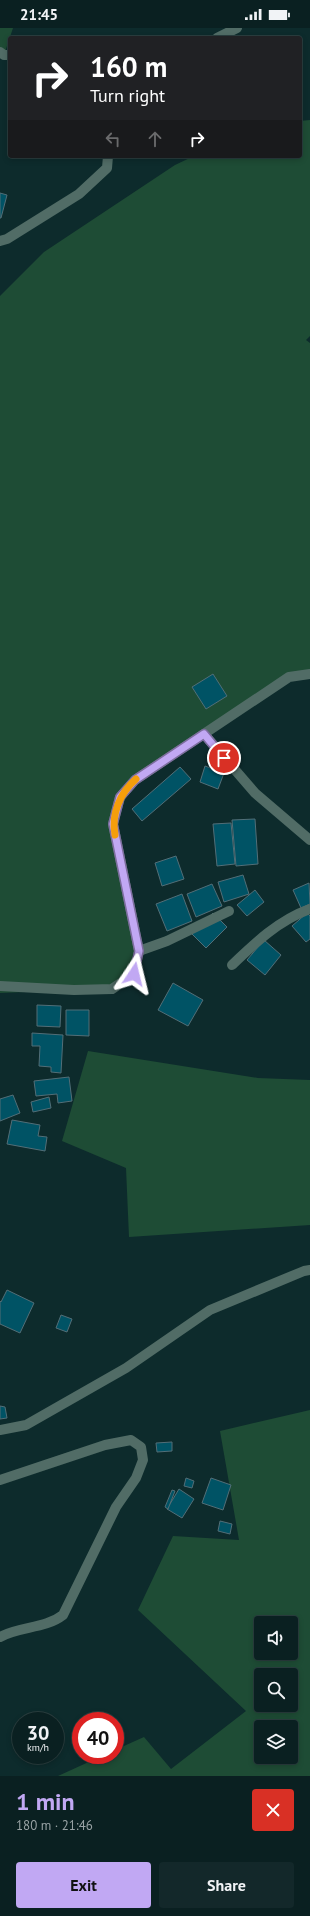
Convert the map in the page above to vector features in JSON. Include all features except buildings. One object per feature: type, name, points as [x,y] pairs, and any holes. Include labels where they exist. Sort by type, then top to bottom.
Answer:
[{"type":"street","points":[[221,36],[237,28]]},
{"type":"street","points":[[0,241],[7,239],[79,194],[107,168],[108,158]]},
{"type":"street","points":[[0,986],[74,990],[112,989],[134,974],[139,951],[113,824],[120,797],[135,780],[289,677],[310,674]]},
{"type":"street","points":[[204,734],[255,793],[310,840]]},
{"type":"street","points":[[232,965],[260,938],[297,914],[310,909]]},
{"type":"street","points":[[139,951],[167,941],[229,911]]},
{"type":"street","points":[[0,1430],[26,1425],[126,1368],[210,1310],[304,1271],[310,1270]]},
{"type":"street","points":[[0,1480],[105,1445],[131,1440],[141,1447],[143,1460],[136,1478],[116,1507],[63,1615],[54,1622],[8,1633],[0,1637]]},
{"type":"green space","points":[[0,28],[13,28],[10,36],[8,36],[8,43],[4,55],[0,52]]},
{"type":"green space","points":[[310,120],[310,336],[306,340],[310,343],[310,676],[289,677],[135,780],[113,824],[139,951],[121,983],[74,990],[0,993],[0,296],[44,252],[175,165],[190,158],[302,158],[302,121]]},
{"type":"green space","points":[[88,1051],[258,1078],[310,1080],[310,1225],[129,1237],[126,1168],[62,1141]]},
{"type":"green space","points":[[310,1410],[310,1776],[58,1776],[84,1764],[124,1764],[124,1746],[144,1737],[171,1769],[246,1711],[138,1610],[173,1536],[239,1540],[220,1431]]},
{"type":"slow traffic","points":[[115,835],[113,824],[120,797],[136,779]]},
{"type":"route","points":[[134,974],[139,951],[113,824],[120,797],[135,780],[204,734],[224,758]]}]
